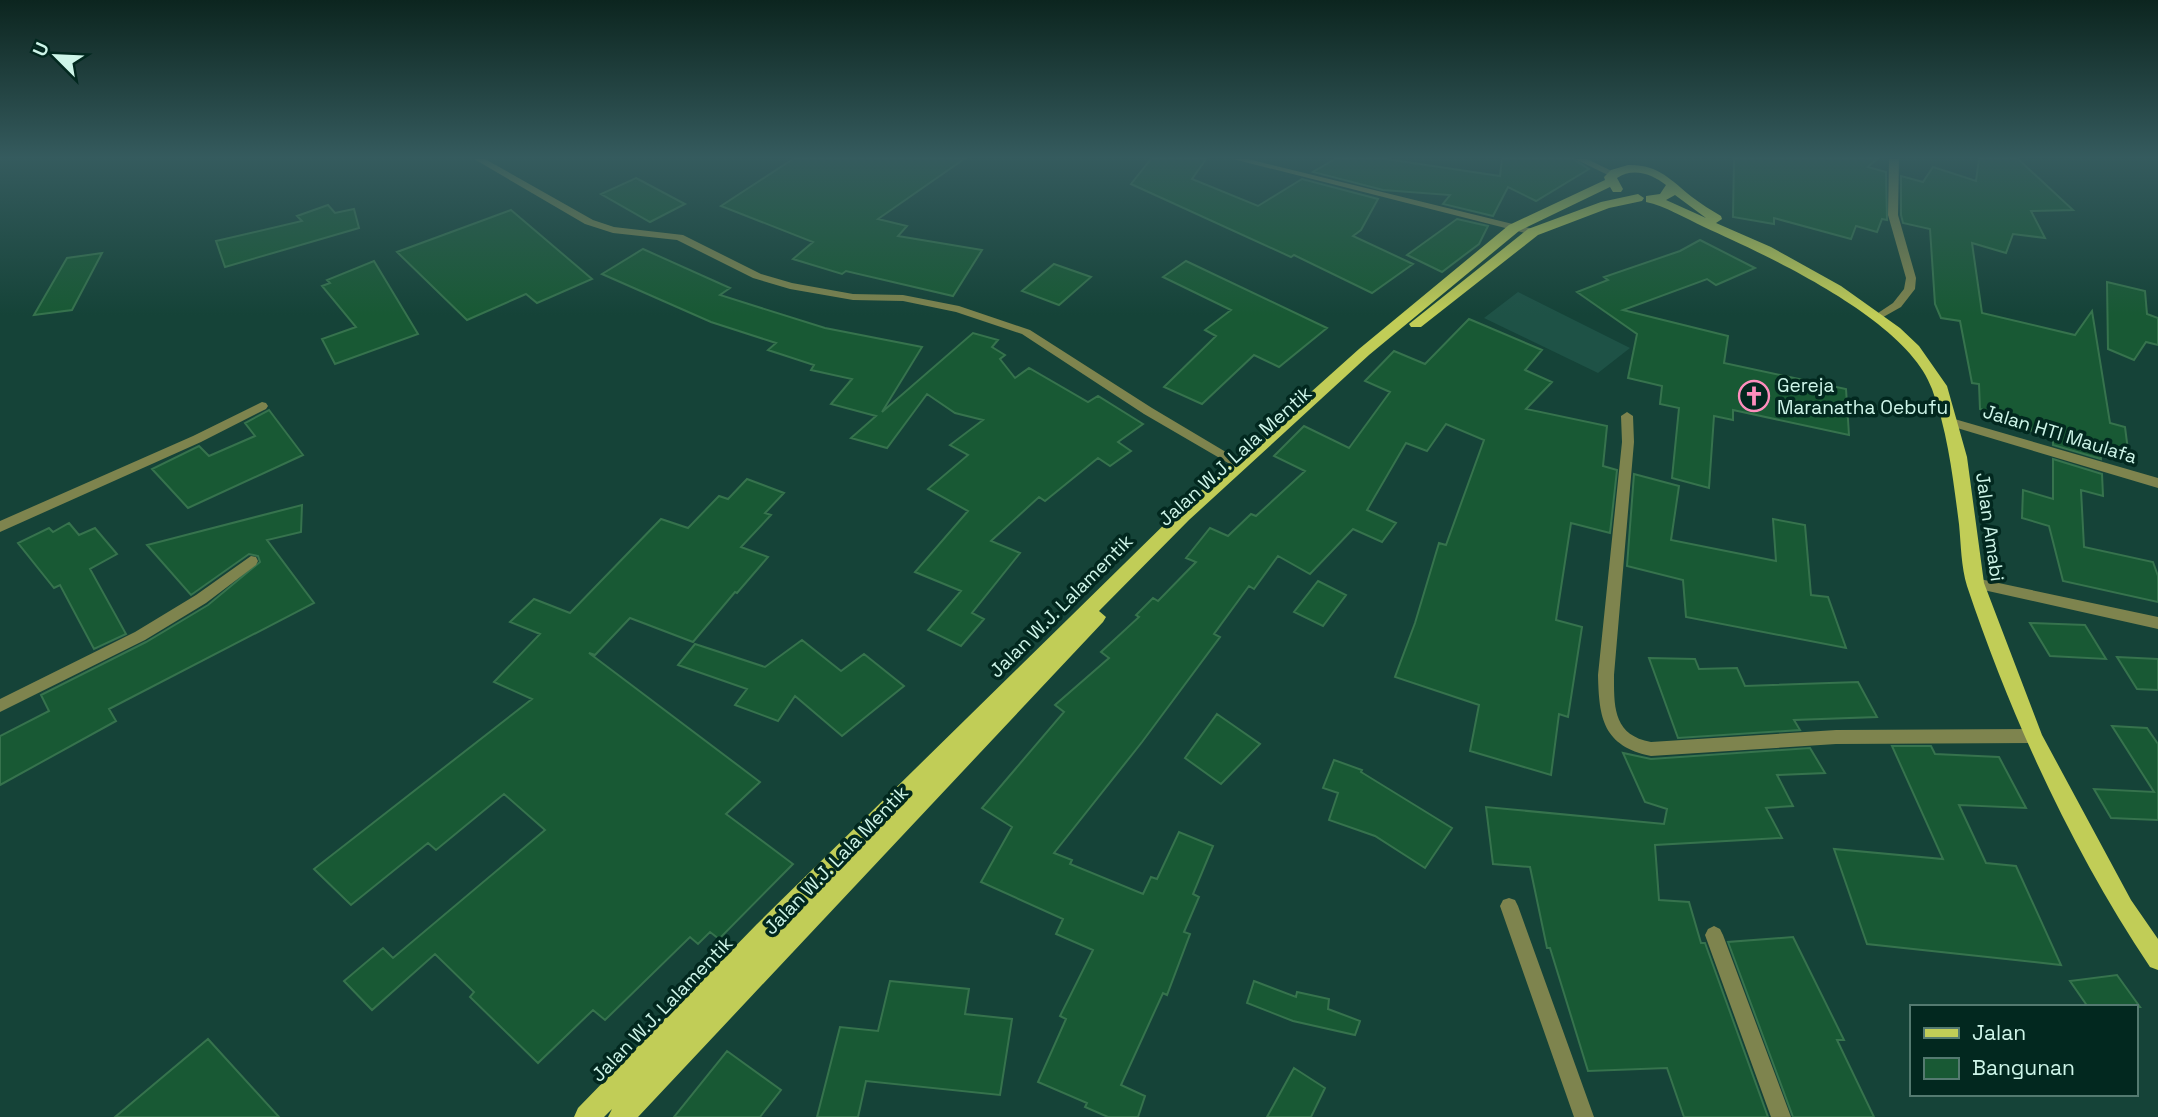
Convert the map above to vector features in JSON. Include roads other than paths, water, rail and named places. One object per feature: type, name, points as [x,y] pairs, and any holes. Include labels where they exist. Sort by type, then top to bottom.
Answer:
[{"type":"main road","name":"Jalan W.J. Lalamentik","points":[[587,1117],[765,932],[1145,551],[1364,352],[1514,228],[1545,211]]},
{"type":"main road","name":"Jalan W.J. Lala Mentik","points":[[621,1117],[1077,637],[1183,530],[1392,342],[1533,232],[1589,211]]},
{"type":"main road","name":"Jalan Amabi","points":[[1675,211],[1751,243],[1805,271],[1878,317],[1914,349],[1939,386],[1959,457],[1975,583],[2033,736],[2123,906],[2158,959]]},
{"type":"main road","name":"Jalan Amabi","points":[[1705,211],[1751,243]]},
{"type":"street","points":[[570,211],[589,222],[623,232],[679,237],[757,275],[790,286],[853,297],[903,298],[959,309],[1026,332],[1148,411],[1240,464]]},
{"type":"street","points":[[1447,211],[1533,232]]},
{"type":"street","points":[[1878,317],[1897,305],[1909,289],[1911,278],[1893,211]]},
{"type":"street","points":[[0,527],[197,439],[262,406]]},
{"type":"street","points":[[1627,416],[1628,442],[1607,662],[1608,709],[1611,723],[1619,736],[1633,746],[1651,749],[1836,737],[2033,736]]},
{"type":"street","name":"Jalan HTI Maulafa","points":[[1951,422],[2158,483]]},
{"type":"street","points":[[0,706],[140,636],[201,598],[251,561]]},
{"type":"street","points":[[1975,583],[2158,623]]},
{"type":"street","points":[[1508,906],[1584,1117]]},
{"type":"street","points":[[1714,935],[1781,1117]]},
{"type":"place","name":"Gereja Maranatha Oebufu","points":[[1754,396]]}]
